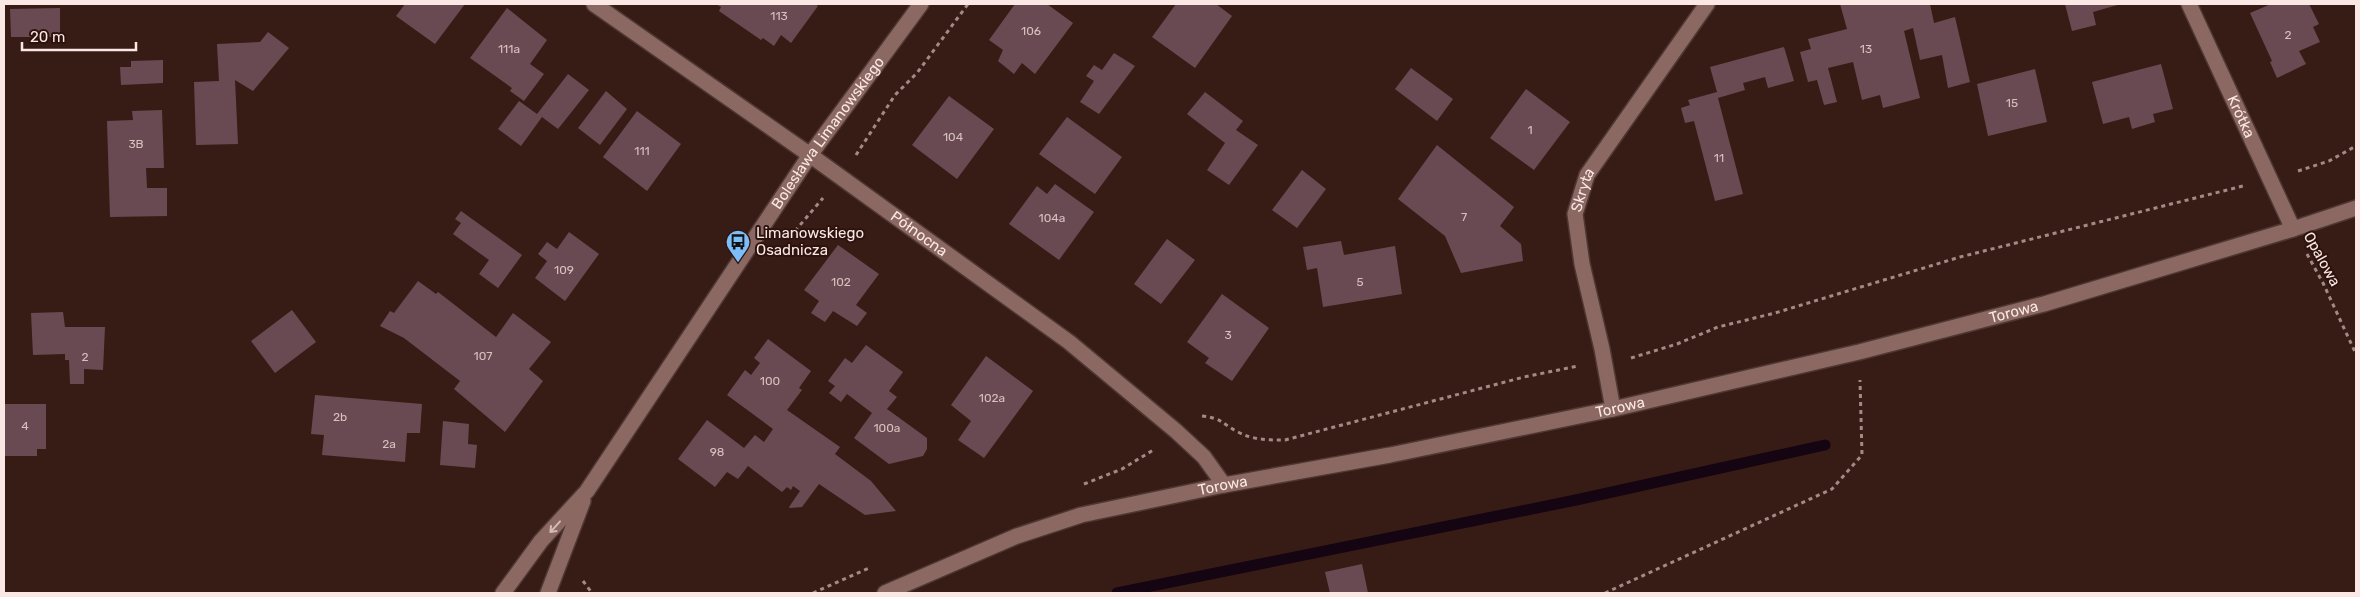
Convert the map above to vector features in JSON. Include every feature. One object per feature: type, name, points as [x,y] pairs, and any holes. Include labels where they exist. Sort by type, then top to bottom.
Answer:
[{"type":"street","name":"Północna","points":[[594,4],[810,155],[1068,342],[1176,431],[1204,457],[1224,485]]},
{"type":"street","name":"Bolesława Limanowskiego","points":[[502,593],[541,542],[587,491],[810,155],[921,4]]},
{"type":"street","name":"Skryta","points":[[1613,409],[1582,264],[1575,214],[1587,175],[1707,4]]},
{"type":"street","name":"Krótka","points":[[2189,4],[2293,229]]},
{"type":"street","name":"Torowa","points":[[884,593],[1017,536],[1081,515],[1224,485],[1390,455],[1613,409],[1859,352],[2044,304],[2293,229],[2356,208]]},
{"type":"street","name":"Bolesława Limanowskiego","points":[[548,593],[587,491]]},
{"type":"path","name":"Opalowa","points":[[2293,229],[2324,283],[2356,354]]},
{"type":"path","points":[[1605,593],[1832,489],[1862,455],[1859,352]]},
{"type":"building","points":[[405,4],[465,4],[435,44],[396,16]]},
{"type":"building","points":[[716,4],[815,4],[818,6],[791,43],[781,35],[774,46],[763,38],[761,40],[719,11],[721,7]]},
{"type":"building","points":[[1015,4],[1047,4],[1073,23],[1035,74],[1022,63],[1014,74],[998,61],[1003,50],[989,40]]},
{"type":"building","points":[[1176,4],[1216,4],[1232,16],[1195,68],[1152,37]]},
{"type":"building","points":[[1840,4],[1930,4],[1934,23],[1955,17],[1970,82],[1948,88],[1942,55],[1920,60],[1913,28],[1904,31],[1920,98],[1883,108],[1880,95],[1862,100],[1853,62],[1828,68],[1837,102],[1824,105],[1817,80],[1808,82],[1800,52],[1811,49],[1808,39],[1847,29]]},
{"type":"building","points":[[2065,4],[2121,4],[2093,12],[2096,25],[2072,31]]},
{"type":"building","points":[[2271,4],[2309,4],[2319,24],[2313,27],[2320,42],[2299,51],[2306,64],[2277,78],[2270,62],[2272,61],[2250,13]]},
{"type":"building","points":[[60,8],[60,37],[11,37],[10,9]]},
{"type":"building","points":[[507,8],[547,40],[530,64],[544,74],[524,101],[510,91],[512,88],[470,58]]},
{"type":"building","points":[[268,32],[289,48],[253,91],[235,80],[238,144],[196,145],[194,82],[219,81],[217,44],[260,42]]},
{"type":"building","points":[[1784,47],[1794,81],[1768,88],[1765,77],[1743,83],[1745,90],[1718,98],[1743,194],[1715,201],[1694,121],[1685,123],[1681,108],[1690,105],[1688,100],[1717,92],[1710,67]]},
{"type":"building","points":[[1114,53],[1135,66],[1099,114],[1080,102],[1094,81],[1086,76],[1094,65],[1102,70]]},
{"type":"building","points":[[163,60],[163,83],[121,85],[120,67],[131,67],[131,61]]},
{"type":"building","points":[[2161,64],[2173,109],[2153,114],[2155,122],[2132,129],[2129,117],[2103,124],[2092,82]]},
{"type":"building","points":[[1411,68],[1453,99],[1437,121],[1395,89]]},
{"type":"building","points":[[2035,69],[2047,122],[1988,136],[1977,84]]},
{"type":"building","points":[[568,74],[589,90],[558,129],[542,117],[521,146],[498,129],[519,101],[537,114]]},
{"type":"building","points":[[1526,89],[1570,122],[1534,170],[1490,138]]},
{"type":"building","points":[[606,91],[627,109],[600,145],[578,128]]},
{"type":"building","points":[[1205,92],[1243,121],[1236,130],[1258,145],[1229,185],[1207,170],[1225,143],[1187,114]]},
{"type":"building","points":[[949,96],[994,129],[957,179],[912,145]]},
{"type":"building","points":[[162,110],[164,168],[146,168],[147,188],[167,188],[167,216],[110,217],[107,121],[133,120],[132,111]]},
{"type":"building","points":[[637,111],[681,144],[647,191],[603,157]]},
{"type":"building","points":[[1067,117],[1122,157],[1095,194],[1039,154]]},
{"type":"building","points":[[1437,145],[1514,207],[1500,226],[1521,244],[1523,261],[1461,273],[1445,236],[1398,199]]},
{"type":"building","points":[[1302,170],[1326,189],[1297,228],[1272,210]]},
{"type":"building","points":[[1055,184],[1094,212],[1059,260],[1009,224],[1037,186],[1047,194]]},
{"type":"building","points":[[461,211],[522,255],[498,288],[479,274],[489,260],[453,234],[461,223],[455,219]]},
{"type":"building","points":[[569,232],[599,254],[565,301],[535,278],[547,261],[538,254],[547,242],[557,249]]},
{"type":"building","points":[[1167,239],[1195,260],[1161,304],[1134,284]]},
{"type":"building","points":[[1341,241],[1344,255],[1395,246],[1402,294],[1323,307],[1317,268],[1307,270],[1303,247]]},
{"type":"building","points":[[838,245],[879,274],[856,305],[867,313],[857,326],[833,311],[825,322],[811,313],[819,301],[804,290]]},
{"type":"building","points":[[418,281],[436,294],[438,292],[496,337],[513,313],[551,342],[529,369],[543,381],[505,432],[454,389],[460,381],[404,338],[380,326],[390,311],[394,313]]},
{"type":"building","points":[[1222,294],[1269,328],[1232,381],[1205,363],[1209,358],[1187,342]]},
{"type":"building","points":[[292,310],[316,342],[275,373],[251,341]]},
{"type":"building","points":[[63,312],[65,327],[105,327],[103,370],[84,369],[84,384],[70,384],[69,360],[65,360],[65,354],[33,355],[31,313]]},
{"type":"building","points":[[768,339],[811,371],[799,388],[802,390],[787,410],[840,447],[835,454],[871,481],[896,511],[865,515],[819,484],[802,507],[790,508],[800,491],[793,486],[791,490],[787,487],[782,492],[748,466],[738,479],[727,472],[715,487],[678,459],[707,420],[744,448],[755,435],[764,442],[773,429],[727,395],[745,370],[751,375],[760,363],[754,358]]},
{"type":"building","points":[[866,345],[903,372],[889,391],[897,397],[887,409],[927,438],[927,449],[923,456],[889,464],[854,438],[872,413],[847,394],[841,402],[829,393],[835,386],[828,381],[845,358],[852,363]]},
{"type":"building","points":[[986,356],[1033,391],[984,458],[958,440],[971,421],[951,405]]},
{"type":"building","points":[[315,395],[422,404],[420,433],[407,433],[405,462],[322,455],[324,435],[311,434]]},
{"type":"building","points":[[4,404],[46,404],[46,449],[37,449],[37,456],[4,456]]},
{"type":"building","points":[[443,421],[469,424],[468,444],[477,445],[475,468],[440,465]]},
{"type":"building","points":[[1362,564],[1368,593],[1330,593],[1325,572]]},
{"type":"waterway","points":[[1117,593],[1576,500],[1825,445]]},
{"type":"place","name":"Limanowskiego Osadnicza","points":[[738,263]]}]
